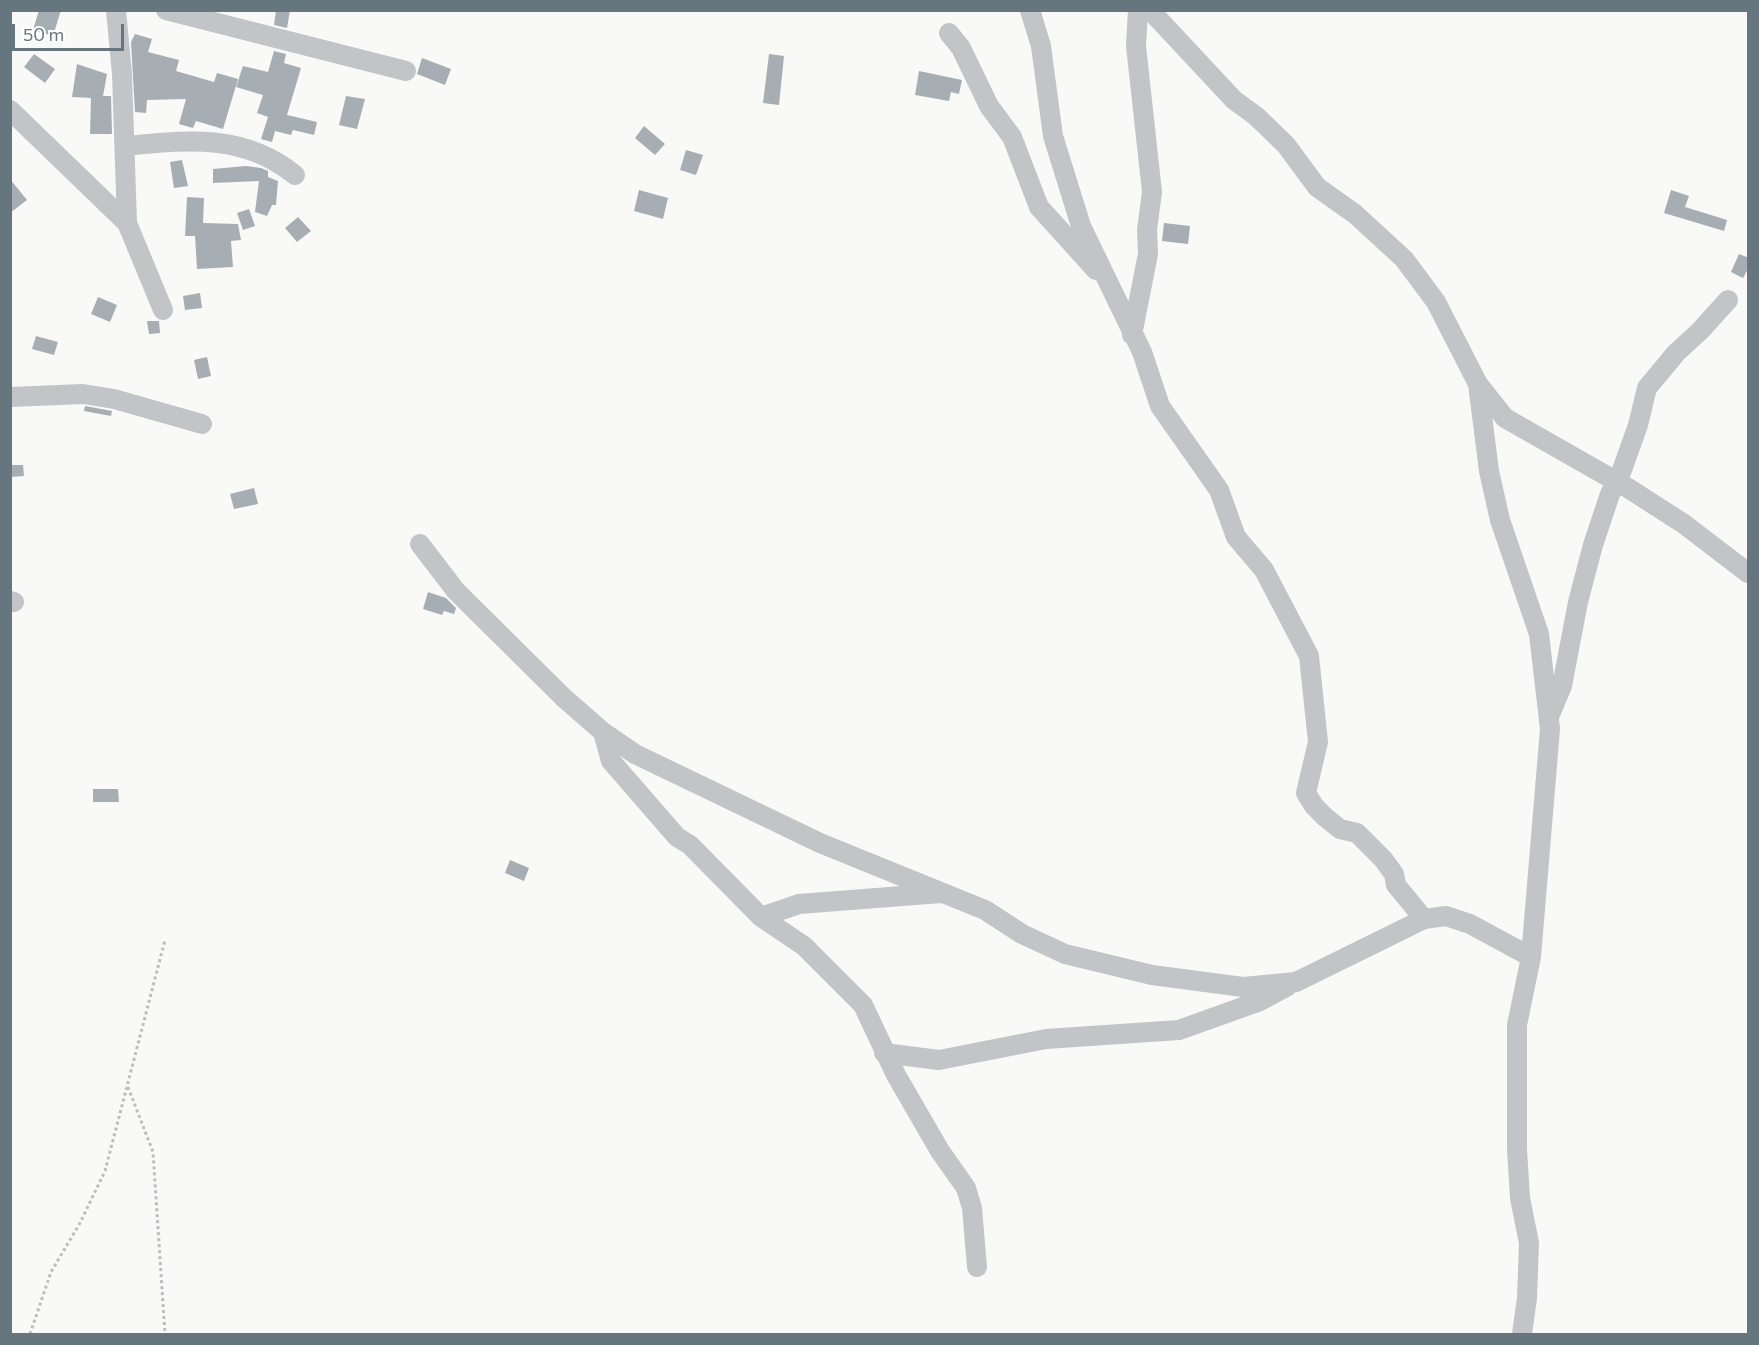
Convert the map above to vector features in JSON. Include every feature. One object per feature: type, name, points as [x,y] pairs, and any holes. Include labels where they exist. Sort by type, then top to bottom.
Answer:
[{"type":"street","points":[[116,10],[125,146],[127,223],[163,310]]},
{"type":"street","points":[[166,10],[406,71]]},
{"type":"street","points":[[1030,10],[1041,46],[1053,136],[1081,226],[1142,352],[1160,406],[1193,449],[1219,490],[1236,537],[1264,570],[1309,656],[1318,742],[1306,793],[1325,817],[1340,829],[1357,833],[1383,859],[1394,874],[1396,885],[1424,919]]},
{"type":"street","points":[[1132,335],[1148,254],[1147,230],[1152,192],[1136,45],[1138,10]]},
{"type":"street","points":[[1150,10],[1234,100],[1256,116],[1286,145],[1317,187],[1355,214],[1404,259],[1436,302],[1478,384],[1505,418],[1617,481],[1684,524],[1749,573]]},
{"type":"street","points":[[948,33],[961,48],[990,106],[1012,137],[1040,207],[1088,263],[1106,278]]},
{"type":"street","points":[[10,110],[127,223]]},
{"type":"street","points":[[125,146],[212,142],[246,147],[276,160],[295,175]]},
{"type":"street","points":[[1548,718],[1562,686],[1578,602],[1593,545],[1638,425],[1647,388],[1676,353],[1728,300]]},
{"type":"street","points":[[1478,384],[1489,471],[1500,520],[1539,634],[1550,729],[1531,957],[1517,1025],[1520,1198],[1529,1243],[1527,1298],[1522,1335]]},
{"type":"street","points":[[10,397],[83,394],[114,399],[202,424]]},
{"type":"street","points":[[420,544],[456,591],[564,698],[603,732],[635,754],[820,843],[985,910],[1022,933],[1065,954],[1198,983],[1243,987],[1296,982]]},
{"type":"street","points":[[603,732],[611,761],[651,809],[761,917],[804,946],[863,1005],[884,1053],[940,1152],[966,1188],[972,1208],[977,1267]]},
{"type":"street","points":[[761,917],[799,904],[943,893]]},
{"type":"street","points":[[884,1053],[939,1060],[1046,1039],[1179,1029],[1260,1001],[1424,919],[1446,916],[1470,924],[1531,957]]},
{"type":"path","points":[[30,1335],[51,1272],[80,1223],[105,1171],[165,940]]},
{"type":"path","points":[[127,1085],[153,1152],[165,1335]]},
{"type":"building","points":[[39,10],[61,10],[53,36],[33,30]]},
{"type":"building","points":[[276,10],[290,10],[287,28],[274,25]]},
{"type":"building","points":[[135,34],[152,39],[148,52],[179,60],[176,71],[214,82],[217,73],[238,79],[223,129],[196,121],[193,128],[179,124],[186,99],[147,100],[146,113],[135,112],[131,42]]},
{"type":"building","points":[[274,51],[286,54],[284,63],[301,68],[287,115],[317,122],[314,135],[293,130],[291,135],[275,131],[272,142],[261,139],[268,117],[257,113],[263,95],[236,87],[243,66],[268,72]]},
{"type":"building","points":[[34,54],[55,69],[45,83],[24,67]]},
{"type":"building","points":[[769,54],[784,56],[779,105],[763,103]]},
{"type":"building","points":[[422,58],[451,69],[445,85],[417,74]]},
{"type":"building","points":[[77,64],[107,74],[103,96],[111,96],[112,134],[90,134],[91,98],[72,97]]},
{"type":"building","points":[[919,71],[962,80],[959,94],[951,92],[949,101],[915,95]]},
{"type":"building","points":[[346,96],[365,99],[357,129],[339,125]]},
{"type":"building","points":[[644,126],[665,144],[655,155],[635,138]]},
{"type":"building","points":[[686,150],[703,155],[696,175],[680,170]]},
{"type":"building","points":[[182,160],[188,186],[174,188],[170,162]]},
{"type":"building","points":[[246,166],[268,171],[268,177],[278,181],[276,205],[272,205],[267,216],[255,212],[259,181],[213,183],[213,169]]},
{"type":"building","points":[[10,179],[27,200],[10,213]]},
{"type":"building","points":[[639,190],[668,198],[663,219],[634,211]]},
{"type":"building","points":[[1671,190],[1689,196],[1685,207],[1727,220],[1724,231],[1664,213]]},
{"type":"building","points":[[187,197],[204,198],[203,223],[238,224],[241,240],[231,241],[233,267],[197,269],[195,236],[185,236]]},
{"type":"building","points":[[249,209],[255,226],[243,230],[237,213]]},
{"type":"building","points":[[298,217],[311,231],[297,242],[285,228]]},
{"type":"building","points":[[1164,223],[1190,226],[1188,244],[1162,241]]},
{"type":"building","points":[[1739,254],[1749,258],[1749,267],[1743,278],[1731,272]]},
{"type":"building","points":[[200,293],[202,308],[185,310],[183,296]]},
{"type":"building","points":[[98,297],[117,305],[110,322],[91,314]]},
{"type":"building","points":[[147,321],[159,321],[160,333],[149,334]]},
{"type":"building","points":[[36,336],[58,342],[54,355],[32,349]]},
{"type":"building","points":[[207,357],[211,376],[198,379],[194,360]]},
{"type":"building","points":[[85,406],[112,411],[111,416],[84,411]]},
{"type":"building","points":[[10,465],[23,465],[24,476],[10,477]]},
{"type":"building","points":[[254,488],[258,504],[234,509],[230,494]]},
{"type":"building","points":[[428,592],[446,598],[456,608],[454,614],[444,611],[442,615],[423,609]]},
{"type":"building","points":[[93,789],[118,789],[119,802],[93,802]]},
{"type":"building","points":[[510,860],[529,868],[524,881],[505,873]]}]
